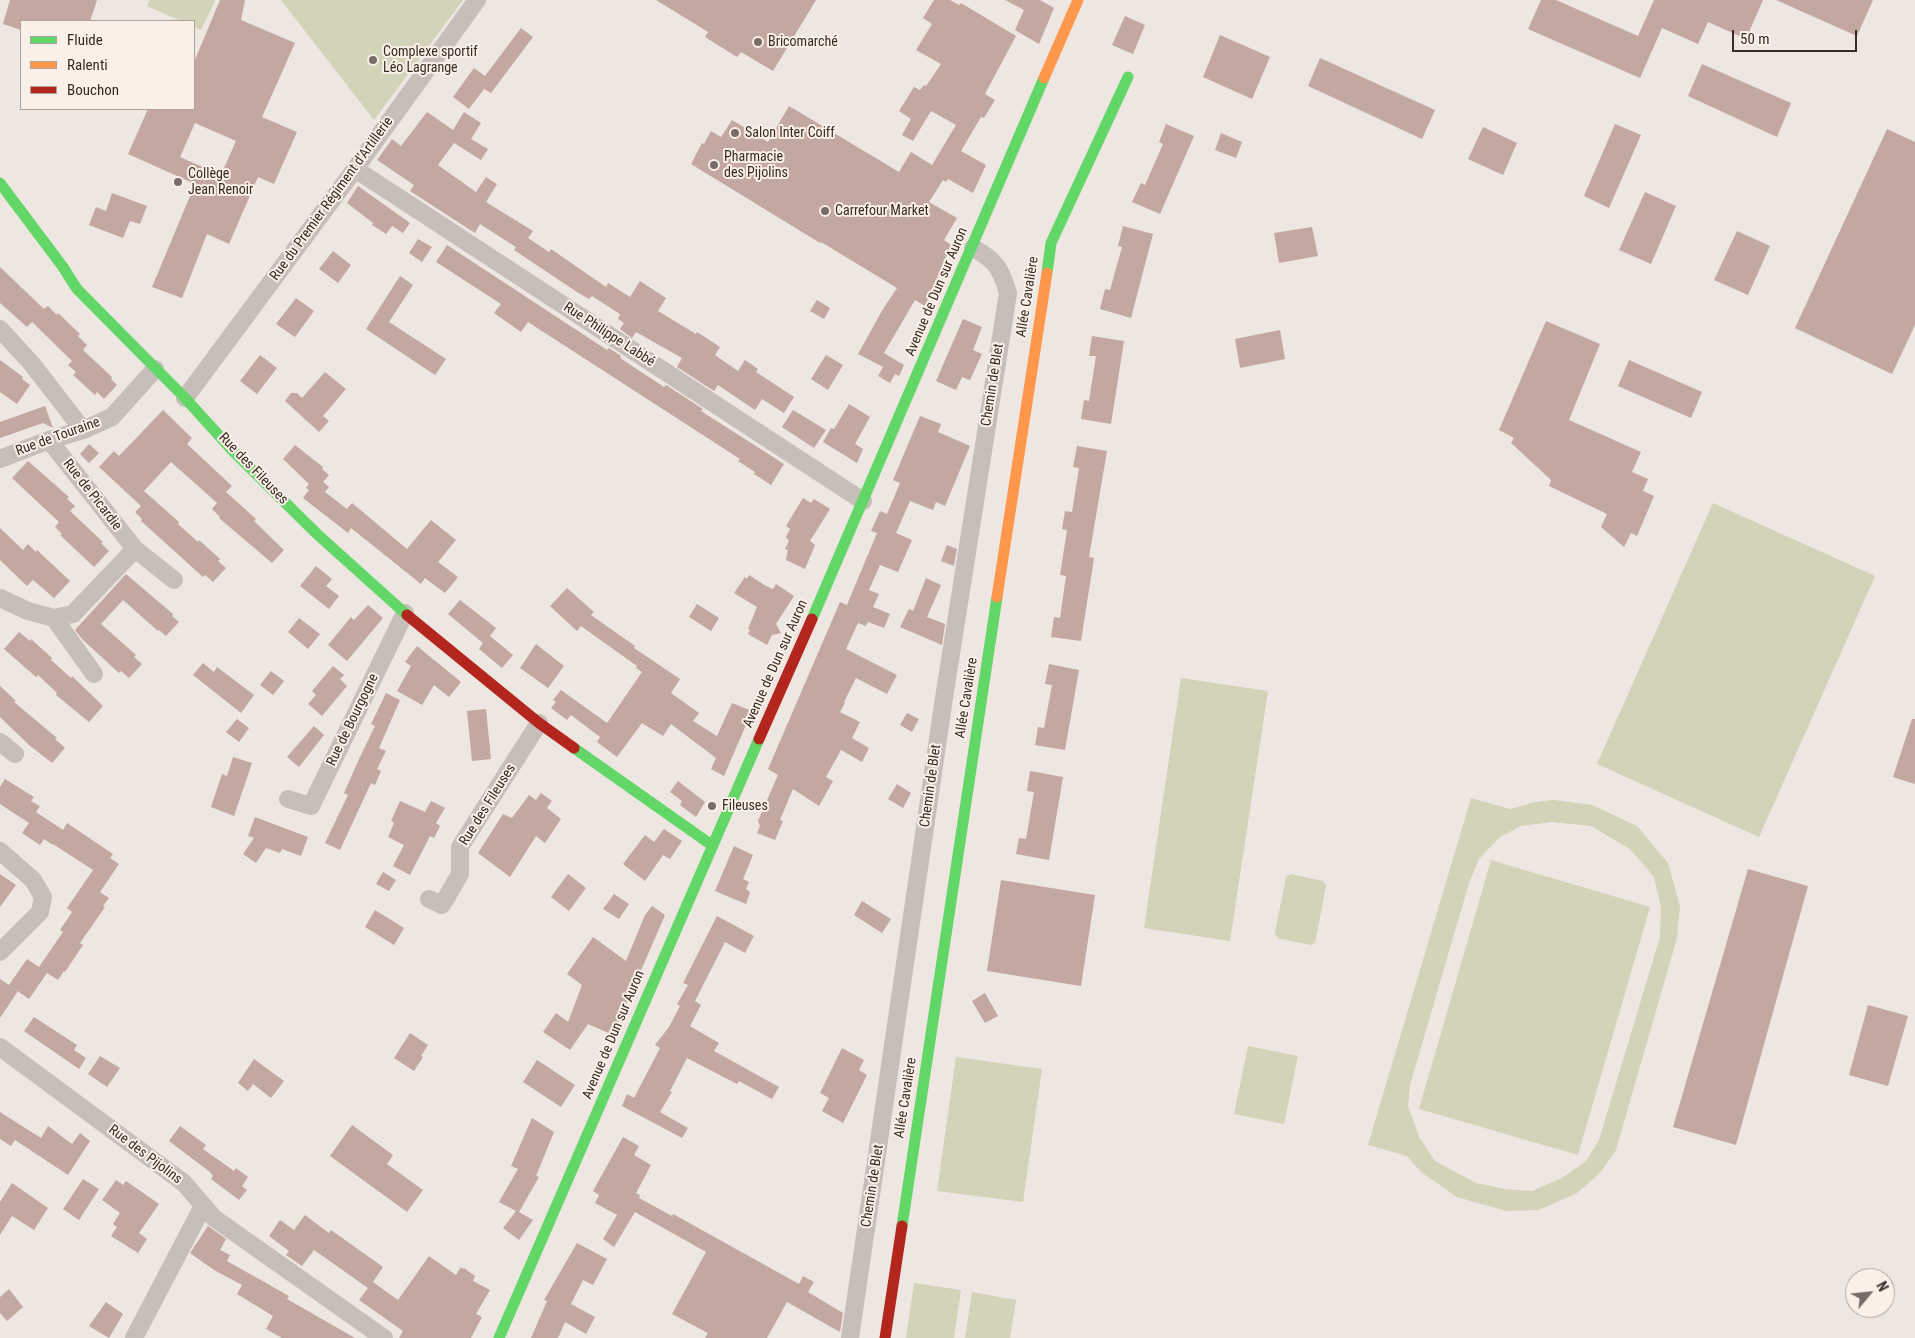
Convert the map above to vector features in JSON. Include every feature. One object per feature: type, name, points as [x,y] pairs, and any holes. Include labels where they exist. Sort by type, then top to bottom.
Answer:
[{"type":"street","name":"Rue du Premier Régiment d'Artillerie","points":[[185,398],[355,169],[477,0]]},
{"type":"street","name":"Avenue de Dun sur Auron","points":[[499,1338],[973,248],[1078,0]]},
{"type":"street","name":"Allée Cavalière","points":[[885,1338],[1051,243],[1128,77]]},
{"type":"street","name":"Rue Philippe Labbé","points":[[355,169],[863,501]]},
{"type":"street","name":"Rue des Fileuses","points":[[0,183],[64,267],[77,289],[185,398],[233,451],[317,534],[405,614],[539,723],[713,846]]},
{"type":"street","name":"Chemin de Blet","points":[[850,1338],[942,708],[1008,294],[1003,277],[991,258],[973,248]]},
{"type":"street","points":[[0,329],[32,364],[83,430]]},
{"type":"street","name":"Rue de Touraine","points":[[0,459],[49,440],[83,430],[112,417],[155,368]]},
{"type":"street","name":"Rue de Picardie","points":[[49,440],[135,549],[174,580]]},
{"type":"street","points":[[0,598],[28,611],[54,618],[73,614],[135,549]]},
{"type":"street","name":"Rue de Bourgogne","points":[[288,799],[311,806],[405,614]]},
{"type":"street","points":[[54,618],[94,674]]},
{"type":"street","name":"Rue des Fileuses","points":[[429,899],[442,905],[460,874],[460,847],[539,723]]},
{"type":"street","points":[[0,742],[15,754]]},
{"type":"street","points":[[0,850],[33,880],[43,897],[40,912],[0,952]]},
{"type":"street","name":"Rue des Pijolins","points":[[0,1048],[184,1183],[214,1218],[384,1338]]},
{"type":"street","points":[[134,1338],[203,1206]]},
{"type":"green space","points":[[150,0],[215,1],[201,30],[195,27],[195,20],[179,20],[147,6]]},
{"type":"green space","name":"Complexe sportif Léo Lagrange","points":[[281,0],[463,0],[374,120]]},
{"type":"green space","points":[[1713,503],[1875,576],[1759,837],[1597,764]]},
{"type":"green space","points":[[1181,678],[1268,691],[1230,941],[1144,928]]},
{"type":"green space","points":[[1471,798],[1510,809],[1535,802],[1554,800],[1592,805],[1637,826],[1668,863],[1680,906],[1677,938],[1616,1150],[1600,1173],[1577,1193],[1539,1210],[1506,1211],[1457,1197],[1421,1172],[1407,1156],[1368,1145]],"holes":[[[1552,822],[1591,826],[1630,849],[1654,877],[1661,908],[1660,937],[1599,1140],[1586,1161],[1562,1178],[1532,1191],[1505,1189],[1476,1183],[1435,1161],[1419,1137],[1408,1106],[1410,1085],[1469,883],[1479,859],[1500,837],[1521,826]]]},
{"type":"green space","points":[[1491,860],[1650,907],[1578,1155],[1419,1109]]},
{"type":"green space","points":[[1291,874],[1323,881],[1326,886],[1315,943],[1310,945],[1277,938],[1275,933],[1286,877]]},
{"type":"green space","points":[[1248,1046],[1298,1056],[1284,1124],[1234,1114]]},
{"type":"green space","points":[[956,1057],[1042,1069],[1023,1202],[937,1191]]},
{"type":"green space","points":[[914,1283],[961,1290],[954,1338],[906,1338]]},
{"type":"green space","points":[[972,1292],[1016,1300],[1010,1338],[965,1338]]},
{"type":"building","points":[[10,0],[97,0],[90,20],[20,20],[20,30],[3,24]]},
{"type":"building","points":[[220,0],[245,0],[241,20],[295,43],[262,117],[297,132],[274,184],[258,177],[229,244],[207,234],[182,298],[152,287],[195,184],[128,154],[148,110],[195,110],[195,60]],"holes":[[[195,123],[236,141],[221,175],[180,157]]]},
{"type":"building","name":"Bricomarché","points":[[656,0],[816,0],[773,71],[741,52],[737,57],[705,37],[708,32]]},
{"type":"building","points":[[934,0],[950,0],[959,5],[961,3],[1016,36],[985,94],[995,100],[984,118],[981,117],[961,151],[986,165],[973,193],[948,179],[946,182],[943,180],[929,202],[957,218],[944,240],[951,245],[925,306],[915,300],[884,353],[904,365],[899,376],[895,374],[890,383],[878,376],[883,367],[858,354],[897,288],[691,164],[711,131],[721,137],[732,120],[768,142],[789,106],[899,172],[911,152],[932,165],[956,125],[931,111],[913,141],[902,135],[911,119],[899,111],[914,87],[920,90],[924,85],[926,86],[941,64],[916,50],[932,24],[923,18]]},
{"type":"building","points":[[1005,0],[1040,0],[1054,8],[1039,44],[1015,30],[1024,10]]},
{"type":"building","points":[[1541,0],[1556,0],[1638,36],[1654,0],[1763,0],[1746,39],[1708,22],[1698,44],[1662,28],[1640,78],[1528,29]]},
{"type":"building","points":[[1776,0],[1873,0],[1857,36]]},
{"type":"building","points":[[1125,16],[1145,25],[1133,54],[1112,45]]},
{"type":"building","points":[[521,28],[533,37],[491,93],[484,89],[469,109],[453,97],[474,68],[485,76]]},
{"type":"building","points":[[1220,35],[1270,57],[1252,99],[1203,77]]},
{"type":"building","points":[[1320,58],[1435,110],[1422,139],[1308,86]]},
{"type":"building","points":[[1702,64],[1791,103],[1777,137],[1688,96]]},
{"type":"building","points":[[427,112],[453,130],[464,112],[481,123],[471,139],[488,149],[481,160],[454,143],[438,165],[476,192],[486,177],[497,184],[486,202],[533,231],[528,238],[549,252],[551,249],[606,287],[608,283],[630,297],[640,281],[666,298],[658,311],[720,347],[715,355],[738,371],[745,360],[758,369],[756,372],[794,397],[784,413],[762,399],[755,410],[718,385],[714,391],[677,367],[682,358],[636,332],[632,338],[620,329],[624,323],[618,319],[620,314],[592,296],[589,299],[577,292],[514,250],[516,247],[480,224],[475,233],[410,191],[414,185],[377,160],[392,139],[401,146]]},
{"type":"building","points":[[1166,124],[1194,136],[1160,214],[1132,202],[1141,183],[1145,185],[1163,144],[1159,142]]},
{"type":"building","points":[[1615,124],[1641,135],[1609,208],[1584,196]]},
{"type":"building","points":[[1483,127],[1517,143],[1503,175],[1468,159]]},
{"type":"building","points":[[1887,129],[1915,142],[1915,325],[1892,374],[1795,328]]},
{"type":"building","points":[[1221,133],[1242,142],[1236,158],[1215,150]]},
{"type":"building","points":[[358,186],[410,223],[403,233],[392,226],[386,234],[372,225],[373,223],[347,203]]},
{"type":"building","points":[[1645,192],[1676,206],[1651,264],[1619,250]]},
{"type":"building","points":[[112,193],[147,206],[140,224],[130,221],[123,238],[89,225],[96,207],[106,211]]},
{"type":"building","points":[[1123,226],[1153,234],[1131,318],[1100,309],[1105,289],[1110,290],[1122,247],[1118,246]]},
{"type":"building","points":[[1312,227],[1318,256],[1279,263],[1274,233]]},
{"type":"building","points":[[1737,231],[1770,246],[1748,295],[1714,280]]},
{"type":"building","points":[[418,239],[432,247],[422,262],[409,253]]},
{"type":"building","points":[[447,245],[607,350],[609,348],[621,356],[620,358],[664,387],[666,385],[703,409],[701,411],[784,464],[771,485],[738,461],[740,459],[528,322],[521,332],[494,313],[501,304],[436,262]]},
{"type":"building","points":[[333,251],[351,265],[338,283],[319,269]]},
{"type":"building","points":[[0,267],[44,309],[48,306],[80,334],[78,336],[87,345],[83,350],[112,377],[111,379],[117,385],[104,399],[97,392],[95,395],[73,375],[76,372],[68,365],[72,361],[32,322],[27,327],[0,303]]},
{"type":"building","points":[[400,276],[413,285],[389,322],[446,359],[435,375],[366,329]]},
{"type":"building","points":[[296,298],[314,311],[295,337],[276,324]]},
{"type":"building","points":[[817,300],[830,308],[824,319],[810,311]]},
{"type":"building","points":[[963,319],[982,327],[973,350],[982,354],[970,380],[962,377],[956,390],[936,381]]},
{"type":"building","points":[[1546,321],[1600,344],[1569,420],[1641,452],[1632,472],[1648,479],[1643,491],[1654,496],[1637,536],[1631,533],[1624,547],[1601,527],[1607,514],[1549,486],[1551,480],[1511,443],[1514,438],[1499,430]]},
{"type":"building","points":[[1280,330],[1285,359],[1240,368],[1235,339]]},
{"type":"building","points":[[1092,336],[1124,341],[1111,424],[1081,419],[1084,400],[1089,401],[1096,356],[1089,356]]},
{"type":"building","points":[[260,355],[277,368],[257,394],[240,381]]},
{"type":"building","points":[[826,355],[843,365],[828,390],[811,379]]},
{"type":"building","points":[[0,360],[23,377],[22,379],[30,385],[17,404],[0,392]]},
{"type":"building","points":[[1629,360],[1702,392],[1691,418],[1618,386]]},
{"type":"building","points":[[325,372],[346,389],[323,416],[329,421],[319,432],[285,401],[291,393],[297,393],[302,398]]},
{"type":"building","points":[[849,404],[870,417],[855,444],[863,449],[857,463],[823,442],[831,428],[834,429]]},
{"type":"building","points":[[45,406],[53,428],[43,423],[0,438],[0,422]]},
{"type":"building","points":[[163,410],[192,438],[187,444],[232,486],[226,492],[256,519],[254,521],[284,550],[272,563],[219,518],[212,509],[217,503],[171,462],[144,491],[198,542],[199,540],[220,559],[218,561],[226,568],[213,582],[205,575],[203,577],[141,521],[142,519],[135,512],[141,506],[99,467],[114,451],[119,456]]},
{"type":"building","points":[[793,410],[826,430],[814,448],[782,427]]},
{"type":"building","points":[[920,416],[941,424],[938,432],[970,446],[945,506],[936,502],[933,510],[910,501],[896,533],[912,540],[898,572],[880,565],[869,590],[879,594],[873,607],[890,614],[884,628],[868,622],[866,626],[858,623],[846,649],[897,675],[887,694],[856,678],[840,712],[860,722],[852,738],[869,748],[862,762],[841,750],[826,777],[833,781],[819,806],[793,789],[780,820],[783,821],[775,840],[757,833],[760,826],[758,821],[778,775],[768,769],[840,602],[847,605],[877,533],[871,531],[880,511],[887,514],[900,483],[893,480]]},
{"type":"building","points":[[89,444],[99,453],[89,463],[80,454]]},
{"type":"building","points":[[295,445],[323,467],[322,469],[329,475],[323,482],[329,487],[325,492],[347,509],[352,503],[407,549],[431,520],[456,540],[438,562],[458,577],[445,593],[425,578],[421,584],[351,528],[348,533],[303,498],[309,490],[306,488],[309,484],[283,459]]},
{"type":"building","points":[[1077,446],[1107,451],[1089,557],[1094,558],[1081,641],[1051,637],[1054,617],[1060,618],[1066,576],[1060,575],[1067,530],[1062,529],[1065,511],[1072,512],[1079,468],[1073,467]]},
{"type":"building","points":[[28,461],[69,497],[67,499],[75,506],[70,511],[103,542],[101,543],[109,551],[94,567],[60,535],[62,534],[55,527],[59,522],[12,478]]},
{"type":"building","points":[[803,498],[811,503],[814,499],[830,509],[810,541],[815,545],[805,569],[786,560],[788,550],[785,549],[789,541],[786,537],[790,529],[786,526]]},
{"type":"building","points":[[0,528],[23,550],[28,544],[36,552],[37,550],[70,581],[54,598],[33,580],[27,586],[0,560]]},
{"type":"building","points":[[947,545],[957,549],[954,566],[941,561]]},
{"type":"building","points":[[316,566],[332,579],[326,586],[339,596],[329,609],[300,586]]},
{"type":"building","points":[[126,574],[173,614],[172,616],[179,622],[166,636],[123,600],[101,624],[136,655],[134,657],[142,664],[129,678],[121,671],[119,673],[83,640],[75,630]]},
{"type":"building","points":[[749,575],[773,589],[776,584],[794,596],[776,624],[781,633],[772,635],[767,645],[748,634],[750,630],[748,629],[757,607],[734,593],[745,577],[747,579]]},
{"type":"building","points":[[926,578],[941,585],[927,617],[945,624],[942,645],[900,627],[909,609],[913,611]]},
{"type":"building","points":[[567,588],[594,612],[591,615],[635,646],[634,648],[680,679],[671,693],[699,713],[693,721],[717,736],[732,703],[752,711],[724,776],[711,769],[716,758],[671,724],[663,736],[642,723],[617,757],[597,742],[600,737],[571,715],[567,720],[551,708],[556,702],[553,700],[561,690],[607,723],[642,672],[636,668],[637,666],[581,626],[577,631],[550,606]]},
{"type":"building","points":[[460,600],[496,628],[490,636],[513,655],[502,668],[479,649],[483,643],[448,614]]},
{"type":"building","points":[[697,604],[719,618],[711,631],[689,617]]},
{"type":"building","points":[[368,605],[383,618],[347,661],[328,645],[351,617],[354,620]]},
{"type":"building","points":[[299,618],[320,634],[308,649],[288,632]]},
{"type":"building","points":[[19,632],[30,641],[31,639],[52,658],[51,660],[71,678],[72,676],[103,706],[89,722],[56,695],[57,693],[38,675],[36,677],[4,649]]},
{"type":"building","points":[[536,644],[564,666],[548,688],[520,668]]},
{"type":"building","points":[[417,646],[461,682],[449,697],[434,685],[422,705],[397,691],[411,666],[405,662]]},
{"type":"building","points":[[203,663],[214,672],[217,667],[254,695],[241,713],[193,675]]},
{"type":"building","points":[[1049,664],[1079,670],[1065,750],[1035,745],[1038,727],[1044,728],[1052,685],[1045,684]]},
{"type":"building","points":[[333,666],[344,675],[340,679],[347,686],[322,716],[308,704],[316,695],[312,691]]},
{"type":"building","points":[[271,671],[284,681],[273,695],[260,685]]},
{"type":"building","points":[[0,686],[16,701],[14,702],[57,738],[55,739],[65,748],[52,763],[29,745],[0,717]]},
{"type":"building","points":[[386,693],[400,700],[379,748],[386,751],[377,769],[381,771],[375,785],[371,783],[340,850],[325,843],[348,795],[344,793],[375,726],[371,724]]},
{"type":"building","points":[[486,709],[491,759],[472,761],[467,711]]},
{"type":"building","points":[[907,713],[919,719],[912,732],[900,725]]},
{"type":"building","points":[[237,719],[249,728],[239,742],[226,732]]},
{"type":"building","points":[[1912,719],[1915,719],[1915,784],[1893,777]]},
{"type":"building","points":[[314,726],[324,735],[299,767],[287,757]]},
{"type":"building","points":[[233,757],[252,763],[234,816],[211,807],[222,774],[227,776]]},
{"type":"building","points":[[1030,771],[1063,777],[1049,860],[1016,854],[1019,838],[1026,839],[1034,792],[1027,791]]},
{"type":"building","points":[[5,779],[34,797],[31,801],[40,806],[36,812],[63,830],[67,823],[113,854],[110,858],[119,864],[100,892],[109,898],[103,906],[105,907],[80,943],[83,945],[65,972],[58,980],[47,973],[29,999],[9,985],[27,959],[39,967],[63,932],[60,930],[72,912],[67,908],[93,870],[44,839],[40,845],[22,833],[29,823],[0,804],[0,787]]},
{"type":"building","points":[[678,781],[705,802],[696,817],[680,805],[682,801],[670,792]]},
{"type":"building","points":[[897,784],[911,793],[903,808],[888,799]]},
{"type":"building","points":[[541,793],[552,801],[547,808],[561,819],[545,843],[536,836],[510,877],[478,853],[503,814],[512,818],[529,795],[536,800]]},
{"type":"building","points":[[400,801],[425,812],[431,801],[445,808],[436,823],[440,826],[434,838],[430,836],[410,875],[393,866],[404,845],[388,837],[394,823],[391,821]]},
{"type":"building","points":[[255,817],[308,837],[301,856],[282,849],[280,853],[266,848],[256,863],[243,854],[254,838],[248,836]]},
{"type":"building","points":[[664,829],[682,841],[670,859],[663,855],[645,881],[623,864],[645,835],[654,842]]},
{"type":"building","points":[[734,846],[753,855],[743,879],[749,882],[746,889],[750,892],[746,904],[715,891]]},
{"type":"building","points":[[1748,869],[1808,886],[1736,1145],[1673,1127]]},
{"type":"building","points":[[383,872],[396,880],[389,891],[376,884]]},
{"type":"building","points":[[0,874],[16,885],[0,907]]},
{"type":"building","points":[[568,874],[586,888],[569,911],[551,897]]},
{"type":"building","points":[[1001,880],[1095,895],[1081,986],[987,971]]},
{"type":"building","points":[[614,894],[629,904],[619,919],[603,909]]},
{"type":"building","points":[[862,901],[891,919],[882,933],[854,915]]},
{"type":"building","points":[[652,906],[665,915],[613,1035],[588,1024],[570,1050],[543,1032],[556,1013],[568,1022],[582,985],[567,974],[593,937],[626,961],[645,915]]},
{"type":"building","points":[[375,910],[404,928],[394,945],[365,927]]},
{"type":"building","points":[[717,916],[754,936],[745,953],[725,942],[695,1001],[701,1005],[690,1026],[719,1043],[714,1051],[779,1087],[772,1099],[739,1081],[737,1084],[687,1058],[670,1091],[672,1092],[660,1112],[688,1128],[682,1138],[622,1106],[627,1094],[634,1098],[660,1048],[655,1045],[669,1027],[680,1006],[677,1004],[688,985],[683,983]]},
{"type":"building","points":[[0,979],[18,991],[0,1018]]},
{"type":"building","points":[[985,993],[998,1016],[985,1023],[972,1001]]},
{"type":"building","points":[[1868,1005],[1908,1016],[1888,1086],[1849,1075]]},
{"type":"building","points":[[34,1017],[77,1045],[74,1050],[86,1058],[79,1069],[24,1031]]},
{"type":"building","points":[[410,1033],[428,1045],[414,1071],[394,1058]]},
{"type":"building","points":[[842,1048],[864,1060],[859,1070],[867,1075],[843,1123],[822,1111],[829,1098],[820,1093]]},
{"type":"building","points":[[100,1056],[120,1068],[107,1087],[88,1074]]},
{"type":"building","points":[[254,1059],[284,1081],[271,1098],[253,1084],[248,1091],[238,1083]]},
{"type":"building","points":[[537,1060],[575,1085],[561,1107],[523,1082]]},
{"type":"building","points":[[0,1112],[41,1138],[48,1126],[72,1144],[80,1133],[90,1141],[68,1175],[15,1140],[11,1146],[0,1139]]},
{"type":"building","points":[[532,1118],[554,1132],[536,1176],[539,1177],[519,1212],[533,1220],[519,1240],[503,1228],[516,1211],[499,1202],[518,1169],[511,1166]]},
{"type":"building","points":[[352,1125],[393,1155],[387,1164],[423,1190],[407,1212],[330,1156]]},
{"type":"building","points":[[180,1126],[206,1145],[203,1149],[234,1171],[236,1168],[248,1177],[242,1186],[247,1190],[239,1200],[211,1179],[213,1176],[210,1172],[169,1141]]},
{"type":"building","points":[[623,1137],[639,1146],[634,1155],[651,1165],[636,1193],[640,1195],[639,1198],[672,1216],[673,1214],[799,1284],[803,1276],[814,1282],[808,1292],[843,1313],[840,1332],[787,1302],[767,1338],[705,1338],[708,1333],[672,1314],[706,1252],[635,1212],[614,1247],[603,1239],[617,1215],[595,1203],[599,1195],[593,1191]]},
{"type":"building","points":[[83,1179],[99,1189],[79,1220],[63,1209]]},
{"type":"building","points":[[116,1180],[123,1185],[126,1181],[159,1204],[139,1233],[147,1239],[138,1253],[111,1236],[117,1227],[113,1224],[120,1213],[102,1200]]},
{"type":"building","points":[[12,1183],[48,1208],[34,1230],[12,1216],[0,1235],[0,1202]]},
{"type":"building","points":[[305,1215],[329,1233],[331,1230],[383,1267],[373,1282],[398,1300],[429,1256],[456,1275],[461,1267],[475,1276],[473,1281],[490,1290],[476,1314],[482,1317],[471,1338],[399,1338],[403,1331],[359,1300],[368,1288],[314,1250],[302,1266],[286,1255],[289,1251],[269,1236],[280,1220],[294,1230]]},
{"type":"building","points":[[208,1226],[226,1239],[220,1250],[230,1255],[227,1261],[289,1296],[287,1299],[355,1338],[282,1338],[266,1329],[273,1316],[237,1294],[242,1285],[214,1270],[190,1253]]},
{"type":"building","points":[[577,1243],[607,1259],[593,1285],[583,1280],[571,1304],[595,1317],[586,1334],[565,1322],[558,1338],[531,1338],[547,1301],[544,1300]]},
{"type":"building","points":[[9,1289],[23,1307],[7,1321],[0,1313],[0,1297]]},
{"type":"building","points":[[106,1302],[123,1314],[109,1338],[89,1326]]},
{"type":"traffic: fast","points":[[1047,273],[1051,243],[1128,77]]},
{"type":"traffic: fast","points":[[812,619],[1044,78]]},
{"type":"traffic: fast","points":[[0,183],[63,267],[77,289],[185,398],[233,451],[317,534],[407,615]]},
{"type":"traffic: fast","points":[[902,1226],[997,597]]},
{"type":"traffic: fast","points":[[499,1338],[759,739]]},
{"type":"traffic: fast","points":[[574,748],[713,846]]},
{"type":"traffic: slow","points":[[1044,78],[1078,0]]},
{"type":"traffic: slow","points":[[997,597],[1047,273]]},
{"type":"traffic: jam","points":[[407,615],[539,723],[574,748]]},
{"type":"traffic: jam","points":[[759,739],[812,619]]},
{"type":"traffic: jam","points":[[885,1338],[902,1226]]},
{"type":"place","name":"Bricomarché","points":[[758,42]]},
{"type":"place","name":"Complexe sportif Léo Lagrange","points":[[373,60]]},
{"type":"place","name":"Salon Inter Coiff","points":[[735,133]]},
{"type":"place","name":"Pharmacie des Pijolins","points":[[714,165]]},
{"type":"place","name":"Collège Jean Renoir","points":[[178,182]]},
{"type":"place","name":"Carrefour Market","points":[[825,211]]},
{"type":"place","name":"Fileuses","points":[[712,806]]}]
